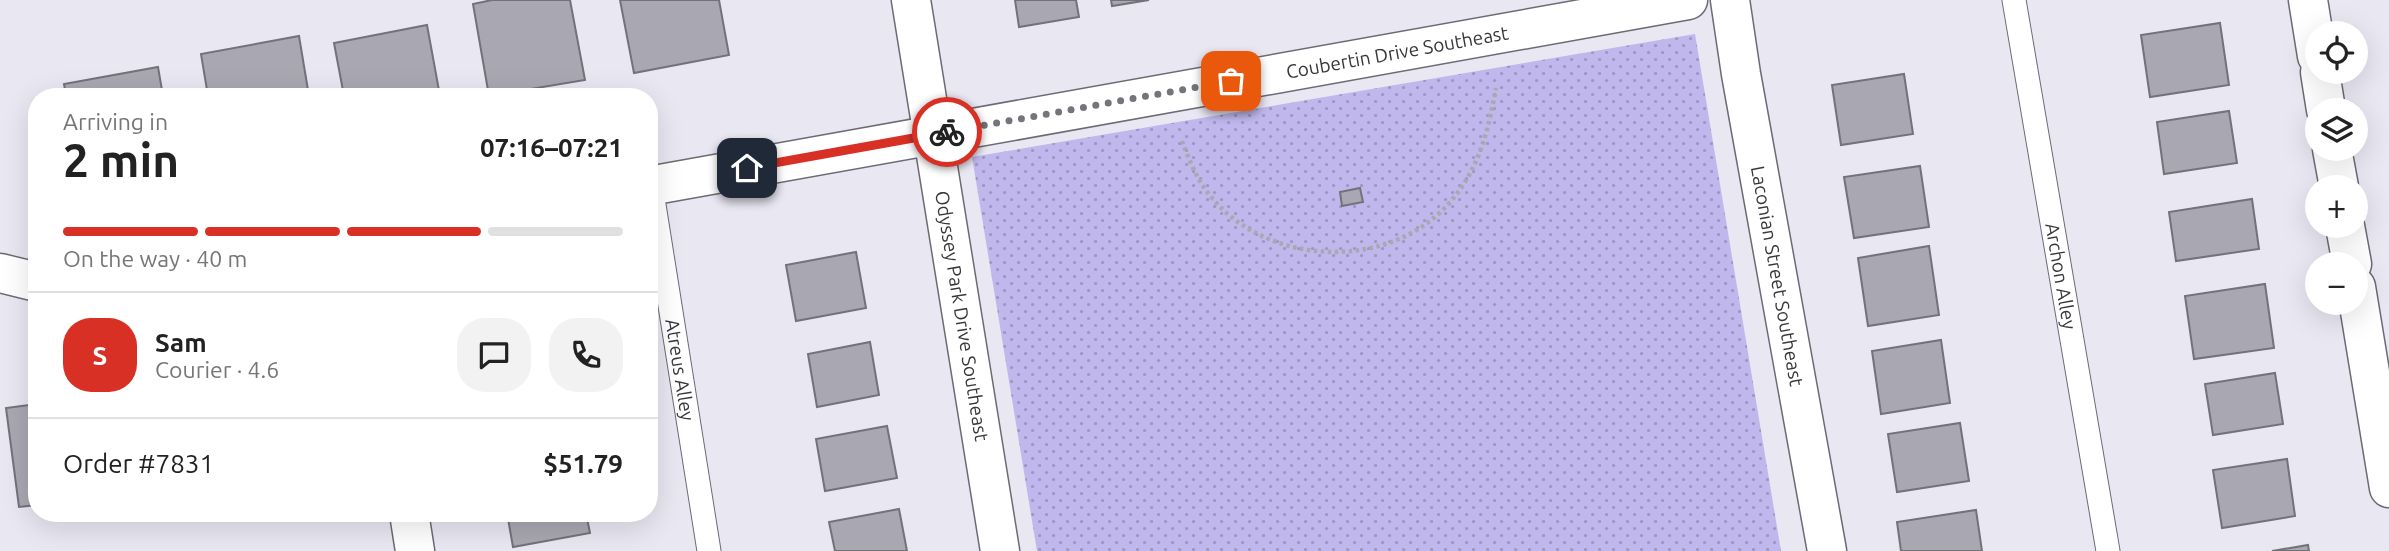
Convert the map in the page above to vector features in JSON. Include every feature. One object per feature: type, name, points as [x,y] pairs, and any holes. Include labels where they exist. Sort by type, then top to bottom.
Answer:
[{"type":"street","name":"Odyssey Park Drive Southeast","points":[[911,0],[1000,551]]},
{"type":"street","name":"Coubertin Drive Southeast","points":[[658,185],[1688,0]]},
{"type":"street","name":"Laconian Street Southeast","points":[[1730,0],[1827,551]]},
{"type":"street","points":[[2308,0],[2311,21]]},
{"type":"street","points":[[0,273],[28,280]]},
{"type":"street","points":[[2361,315],[2389,488]]},
{"type":"street","points":[[410,522],[415,551]]},
{"type":"lane","name":"Archon Alley","points":[[2014,0],[2108,551]]},
{"type":"lane","name":"Atreus Alley","points":[[658,235],[709,551]]},
{"type":"path","points":[[1182,141],[1208,194],[1257,235],[1288,247],[1315,252],[1346,252],[1381,245],[1413,233],[1454,198],[1471,174],[1485,141],[1496,88]]},
{"type":"shaded area","points":[[1695,34],[1781,551],[1037,551],[972,157]]},
{"type":"building","points":[[492,0],[570,0],[585,80],[537,88],[488,88],[473,4]]},
{"type":"building","points":[[620,0],[719,0],[729,55],[634,73]]},
{"type":"building","points":[[1015,0],[1076,0],[1079,17],[1019,27]]},
{"type":"building","points":[[1111,0],[1149,0],[1112,6]]},
{"type":"building","points":[[2220,23],[2229,85],[2150,97],[2141,35]]},
{"type":"building","points":[[427,25],[439,88],[342,88],[334,43]]},
{"type":"building","points":[[299,36],[308,88],[207,88],[201,54]]},
{"type":"building","points":[[158,67],[162,88],[65,88],[64,84]]},
{"type":"building","points":[[1904,74],[1913,134],[1841,145],[1832,85]]},
{"type":"building","points":[[2229,111],[2237,163],[2164,174],[2157,122]]},
{"type":"building","points":[[1920,166],[1929,227],[1854,238],[1844,177]]},
{"type":"building","points":[[1360,188],[1363,202],[1342,206],[1340,192]]},
{"type":"building","points":[[2252,199],[2259,249],[2176,261],[2169,212]]},
{"type":"building","points":[[1929,246],[1939,315],[1868,326],[1858,258]]},
{"type":"building","points":[[856,252],[866,308],[796,321],[786,265]]},
{"type":"building","points":[[2265,284],[2274,348],[2194,359],[2185,296]]},
{"type":"building","points":[[1941,340],[1950,403],[1881,414],[1872,351]]},
{"type":"building","points":[[870,342],[879,395],[817,407],[808,354]]},
{"type":"building","points":[[2275,373],[2283,424],[2213,435],[2205,384]]},
{"type":"building","points":[[28,405],[28,506],[19,507],[6,408]]},
{"type":"building","points":[[1960,423],[1969,481],[1897,492],[1888,434]]},
{"type":"building","points":[[887,426],[897,478],[825,491],[816,439]]},
{"type":"building","points":[[2287,459],[2295,516],[2222,528],[2213,470]]},
{"type":"building","points":[[899,509],[907,551],[835,551],[829,522]]},
{"type":"building","points":[[1976,510],[1982,551],[1901,551],[1897,522]]},
{"type":"building","points":[[509,522],[588,522],[590,533],[513,547]]},
{"type":"building","points":[[2308,545],[2309,551],[2272,551]]},
{"type":"way so far","points":[[947,132],[1231,81]]},
{"type":"route","points":[[747,168],[947,132]]}]
